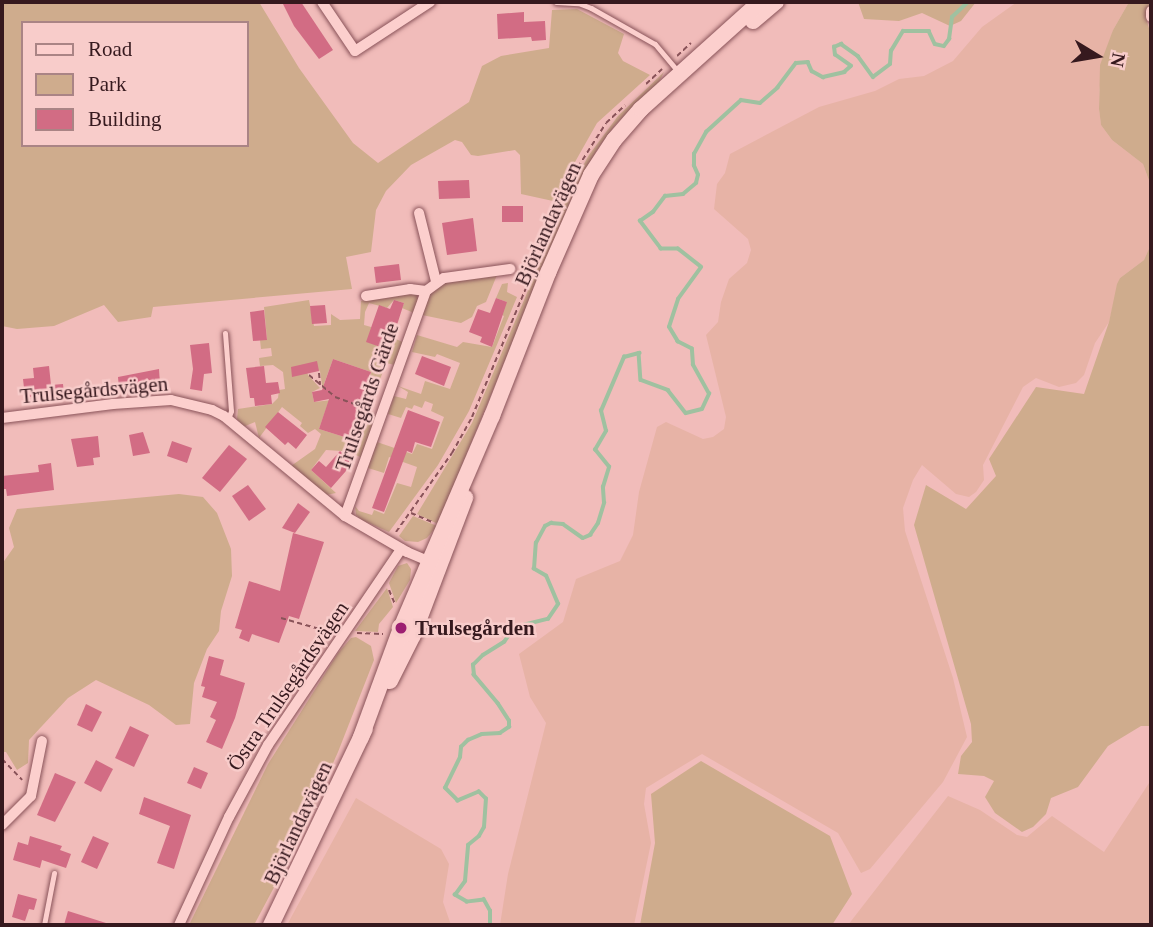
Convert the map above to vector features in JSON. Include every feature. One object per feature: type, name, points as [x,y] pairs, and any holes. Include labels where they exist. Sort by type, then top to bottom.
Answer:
[{"type":"street","points":[[322,2],[355,51],[430,2]]},
{"type":"street","name":"Björlandavägen","points":[[271,925],[361,737],[435,563],[548,273],[591,175],[623,128],[760,2]]},
{"type":"street","name":"Björlandavägen","points":[[680,74],[776,2]]},
{"type":"street","points":[[1151,11],[1151,17]]},
{"type":"street","points":[[419,213],[436,281],[510,269]]},
{"type":"street","name":"Trulsegårds Gärde","points":[[345,516],[426,291],[436,281]]},
{"type":"street","name":"Trulsegårds Gärde","points":[[366,296],[410,289],[426,291]]},
{"type":"street","name":"Trulsegårdsvägen","points":[[2,418],[113,404],[171,400],[212,410],[228,419],[345,516],[401,549],[435,563]]},
{"type":"street","name":"Östra Trulsegårdsvägen","points":[[179,925],[229,817],[268,744],[382,581],[401,549]]},
{"type":"street","points":[[2,825],[25,804],[37,777],[42,741]]},
{"type":"lane","points":[[556,2],[578,3],[591,8],[655,44],[680,74]]},
{"type":"lane","points":[[225,333],[231,411],[228,419]]},
{"type":"lane","points":[[44,925],[54,873]]},
{"type":"path","points":[[319,373],[320,386]]},
{"type":"path","points":[[309,375],[335,397],[382,413]]},
{"type":"path","points":[[382,581],[399,606]]},
{"type":"path","points":[[2,759],[22,780],[37,777]]},
{"type":"shaded area","points":[[1017,2],[1129,2],[1113,30],[1099,90],[1099,109],[1101,125],[1112,140],[1143,164],[1151,186],[1151,244],[1144,260],[1120,278],[1109,322],[1095,343],[1084,375],[1076,383],[1059,387],[1036,378],[1023,387],[983,465],[984,480],[976,492],[969,497],[956,494],[922,465],[913,480],[903,508],[905,531],[953,678],[967,737],[943,782],[870,869],[861,873],[838,833],[702,754],[646,788],[644,804],[651,843],[634,925],[500,925],[508,874],[546,723],[530,697],[519,654],[563,622],[576,579],[620,561],[633,535],[639,492],[657,427],[666,422],[703,439],[713,437],[724,429],[726,417],[706,335],[718,322],[729,279],[747,263],[751,250],[748,239],[714,209],[717,184],[725,173],[730,154],[819,107],[875,91],[899,79],[924,76],[953,61],[982,27]]},
{"type":"shaded area","points":[[1151,780],[1151,925],[848,925],[948,796],[980,810],[1017,835],[1027,837],[1052,816],[1104,852]]},
{"type":"shaded area","points":[[356,798],[441,849],[449,864],[443,902],[451,925],[287,925]]},
{"type":"green space","points":[[2,2],[259,2],[299,68],[353,143],[378,163],[469,102],[482,66],[501,56],[549,48],[552,10],[577,9],[624,34],[618,53],[623,61],[650,75],[597,123],[553,201],[521,194],[520,155],[515,150],[471,155],[462,142],[455,140],[411,165],[386,191],[376,210],[371,252],[346,257],[352,289],[153,307],[151,317],[118,322],[104,305],[54,326],[17,329],[2,326]]},
{"type":"green space","points":[[858,2],[976,2],[961,21],[950,26],[922,13],[899,21],[864,19]]},
{"type":"green space","points":[[1129,2],[1151,2],[1146,18],[1151,35],[1151,186],[1143,164],[1112,140],[1101,125],[1099,109],[1100,65],[1113,30]]},
{"type":"green space","points":[[664,72],[659,82],[615,125],[597,150],[575,190],[438,524],[417,514],[472,423],[574,182],[589,155],[618,116]]},
{"type":"green space","points":[[1151,244],[1151,726],[1141,726],[1108,746],[1078,787],[1051,798],[1046,814],[1033,827],[1022,832],[995,813],[985,797],[994,781],[984,776],[958,774],[961,756],[972,742],[971,724],[914,525],[926,485],[966,509],[996,476],[989,459],[1036,387],[1084,394],[1109,322],[1117,284],[1120,278],[1144,260]]},
{"type":"green space","points":[[497,275],[486,302],[477,306],[472,317],[461,323],[422,315],[429,294],[444,281]]},
{"type":"green space","points":[[508,283],[507,292],[517,297],[469,411],[438,465],[389,532],[362,520],[356,515],[355,506],[359,511],[372,515],[374,510],[384,514],[397,483],[411,487],[417,467],[389,457],[384,473],[368,468],[377,442],[412,454],[417,444],[432,449],[444,417],[431,411],[433,404],[425,401],[422,408],[414,405],[412,409],[406,407],[401,418],[388,414],[394,396],[406,399],[408,392],[398,386],[421,394],[425,381],[450,389],[460,363],[437,354],[435,357],[412,352],[417,335],[457,347],[463,342],[492,347],[504,316],[492,310],[507,302],[496,298],[502,284]]},
{"type":"green space","points":[[408,293],[417,295],[414,313],[402,308],[404,303],[394,300],[387,308],[369,303],[364,325],[371,327],[389,349],[393,338],[403,342],[395,365],[386,363],[373,399],[363,396],[371,372],[333,359],[324,384],[327,390],[322,385],[320,371],[305,364],[308,375],[320,388],[312,392],[314,402],[332,400],[341,407],[328,403],[319,429],[357,441],[366,416],[357,407],[373,412],[375,416],[364,458],[342,451],[326,450],[311,470],[336,493],[326,495],[291,466],[315,449],[321,434],[315,429],[308,433],[300,426],[302,423],[282,407],[259,438],[255,422],[243,427],[237,419],[238,409],[272,404],[278,398],[279,390],[285,389],[283,372],[273,365],[260,366],[259,358],[272,356],[271,348],[261,349],[260,340],[267,339],[264,307],[309,300],[314,326],[331,325],[331,314],[340,320],[360,319],[361,301]]},
{"type":"green space","points":[[179,494],[203,497],[217,513],[231,549],[232,576],[221,611],[219,631],[207,649],[194,683],[190,724],[176,725],[149,705],[96,680],[68,698],[29,740],[28,763],[17,770],[6,752],[2,752],[2,564],[14,547],[9,528],[17,509]]},
{"type":"green space","points":[[413,516],[437,526],[427,538],[418,542],[405,541],[399,536]]},
{"type":"green space","points":[[407,563],[411,569],[410,580],[396,603],[389,583],[398,566]]},
{"type":"green space","points":[[387,588],[393,607],[379,624],[378,632],[355,631]]},
{"type":"green space","points":[[356,637],[371,646],[374,660],[338,752],[297,844],[254,925],[189,925],[268,764],[338,653],[351,638]]},
{"type":"green space","points":[[701,761],[830,836],[852,894],[832,925],[640,925],[655,843],[651,794]]},
{"type":"building","points":[[282,2],[301,2],[333,50],[319,59],[294,26]]},
{"type":"building","points":[[524,12],[524,22],[545,21],[546,40],[532,41],[531,37],[498,39],[497,14]]},
{"type":"building","points":[[469,180],[470,198],[439,199],[438,181]]},
{"type":"building","points":[[502,206],[523,206],[523,222],[502,222]]},
{"type":"building","points":[[473,218],[477,251],[447,255],[442,223]]},
{"type":"building","points":[[399,264],[401,280],[376,283],[374,267]]},
{"type":"building","points":[[496,298],[507,302],[492,347],[480,342],[482,337],[469,332],[478,309],[490,313]]},
{"type":"building","points":[[394,300],[404,303],[389,350],[366,342],[379,305],[390,309]]},
{"type":"building","points":[[325,305],[327,323],[312,324],[310,306]]},
{"type":"building","points":[[264,310],[267,340],[253,341],[250,312]]},
{"type":"building","points":[[209,343],[212,373],[204,374],[202,391],[190,389],[193,369],[190,345]]},
{"type":"building","points":[[422,356],[451,367],[444,386],[415,374]]},
{"type":"building","points":[[333,359],[371,372],[363,396],[371,399],[357,441],[319,429],[329,399],[314,402],[312,392],[322,390]]},
{"type":"building","points":[[317,361],[319,371],[292,377],[291,367]]},
{"type":"building","points":[[49,366],[51,385],[63,384],[64,394],[25,397],[23,379],[34,378],[33,368]]},
{"type":"building","points":[[264,366],[266,383],[278,382],[280,393],[271,395],[272,404],[255,406],[254,398],[250,398],[246,368]]},
{"type":"building","points":[[159,369],[160,384],[119,388],[118,377]]},
{"type":"building","points":[[408,410],[440,422],[431,447],[415,442],[412,453],[407,451],[384,512],[372,508]]},
{"type":"building","points":[[278,412],[307,435],[296,449],[288,442],[285,445],[265,427]]},
{"type":"building","points":[[143,432],[150,453],[133,456],[129,435]]},
{"type":"building","points":[[98,436],[100,457],[93,458],[94,465],[77,467],[71,439]]},
{"type":"building","points":[[172,441],[192,448],[187,463],[167,456]]},
{"type":"building","points":[[229,445],[247,459],[220,492],[202,478]]},
{"type":"building","points":[[340,451],[353,463],[331,488],[311,470],[319,461],[326,467]]},
{"type":"building","points":[[51,463],[54,490],[7,496],[6,489],[2,489],[2,476],[39,472],[38,465]]},
{"type":"building","points":[[248,485],[266,509],[249,521],[232,496]]},
{"type":"building","points":[[298,503],[310,512],[295,533],[282,528]]},
{"type":"building","points":[[293,533],[324,542],[299,619],[289,616],[279,643],[252,634],[249,642],[239,638],[242,630],[235,628],[249,581],[280,591]]},
{"type":"building","points":[[209,656],[224,660],[220,675],[245,683],[222,749],[206,742],[216,720],[210,717],[217,702],[202,697],[205,687],[201,686]]},
{"type":"building","points":[[86,704],[102,712],[92,732],[77,725]]},
{"type":"building","points":[[130,726],[149,735],[134,767],[115,758]]},
{"type":"building","points":[[96,760],[113,769],[101,792],[84,783]]},
{"type":"building","points":[[194,767],[208,773],[201,789],[187,783]]},
{"type":"building","points":[[55,773],[76,782],[55,822],[37,815]]},
{"type":"building","points":[[144,797],[191,815],[174,869],[157,863],[170,826],[139,814]]},
{"type":"building","points":[[30,836],[62,846],[60,850],[71,854],[66,868],[42,860],[40,868],[13,860],[18,842],[28,845]]},
{"type":"building","points":[[93,836],[109,843],[97,869],[81,862]]},
{"type":"building","points":[[18,894],[37,899],[34,910],[29,909],[25,921],[12,917]]},
{"type":"building","points":[[68,911],[106,923],[64,925]]},
{"type":"waterway","points":[[490,925],[490,911],[484,900],[467,902],[455,895],[465,881],[468,845],[479,836],[484,827],[486,799],[479,792],[458,801],[445,788],[460,757],[461,747],[468,740],[482,734],[500,733],[509,727],[509,721],[498,704],[474,675],[473,665],[504,642],[515,627],[548,619],[558,604],[546,576],[534,569],[536,543],[545,526],[551,523],[563,524],[583,538],[590,535],[598,523],[609,467],[595,450],[606,431],[601,411],[624,357],[639,353],[641,380],[668,390],[686,413],[702,409],[709,394],[693,365],[692,349],[678,342],[669,327],[678,299],[701,267],[678,249],[661,249],[640,221],[653,212],[665,196],[683,194],[696,183],[698,175],[694,166],[694,154],[706,132],[741,100],[760,103],[777,88],[796,63],[808,62],[812,71],[823,77],[844,72],[851,66],[835,55],[834,47],[841,44],[858,56],[873,77],[890,64],[891,51],[903,31],[929,31],[935,44],[944,46],[949,39],[952,17],[968,2]]},
{"type":"place","name":"Trulsegården","points":[[401,628]]}]
